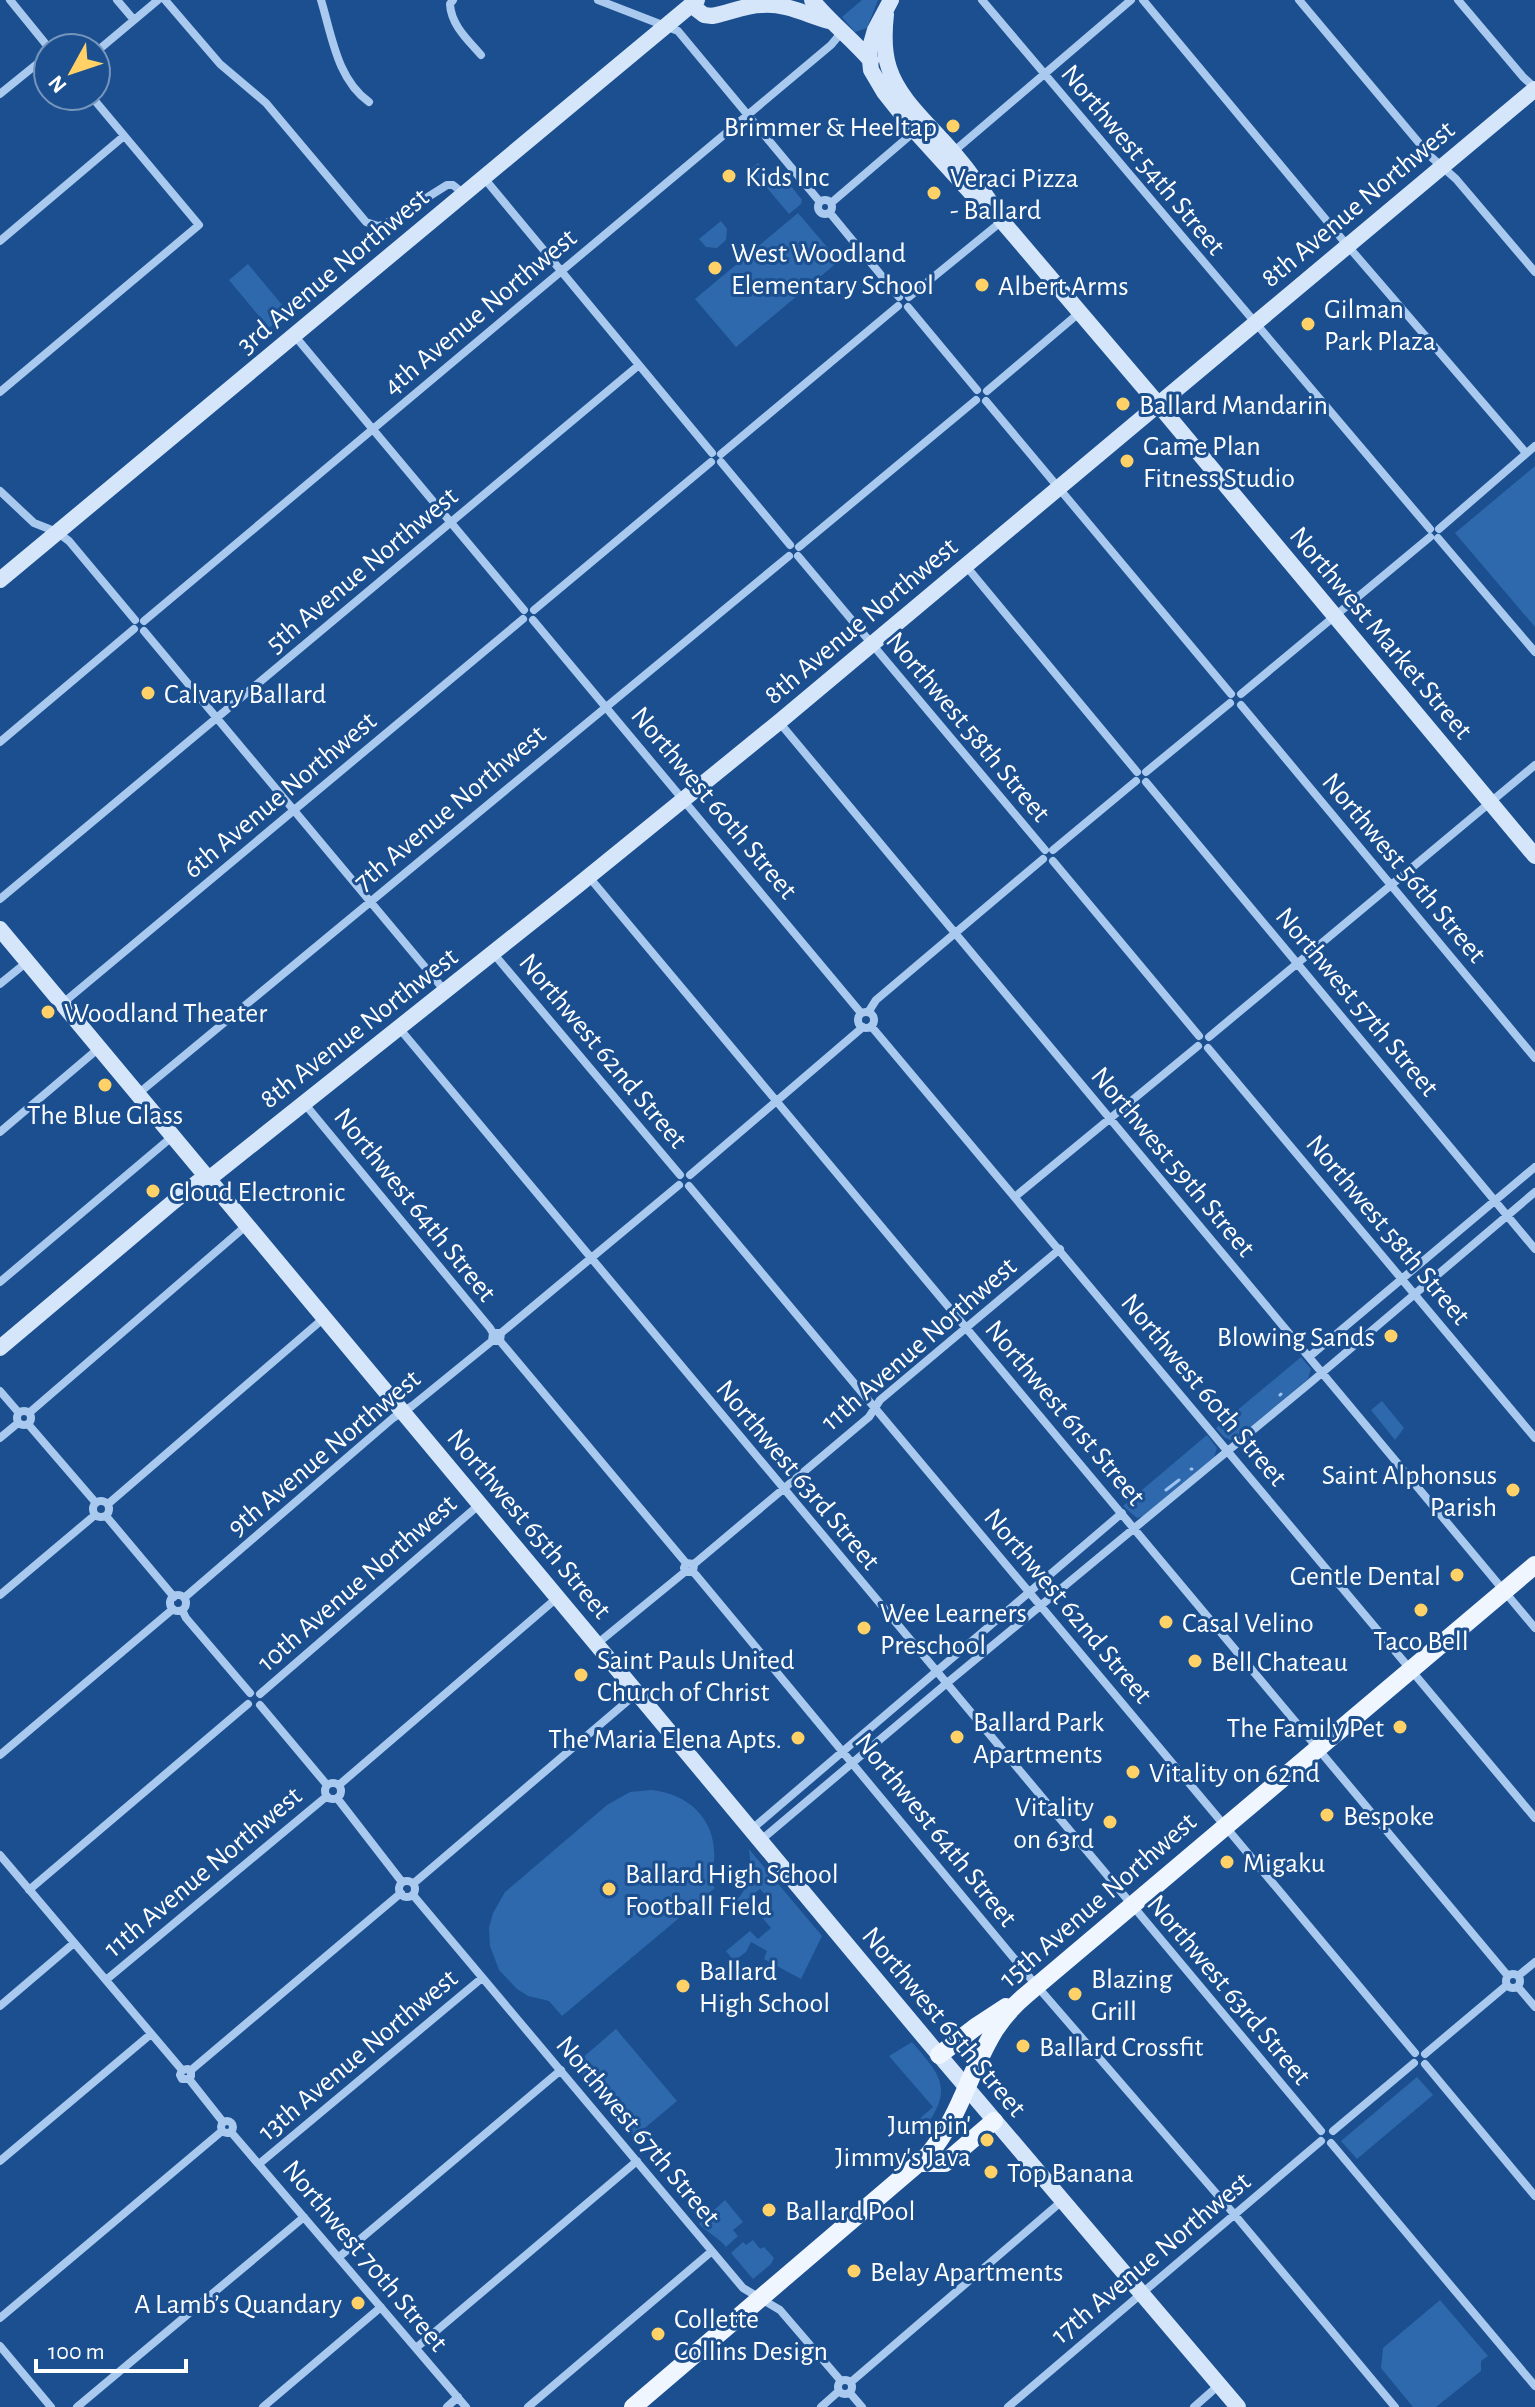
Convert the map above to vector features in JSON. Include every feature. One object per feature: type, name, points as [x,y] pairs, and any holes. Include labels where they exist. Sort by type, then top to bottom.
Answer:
[{"type":"main road","points":[[812,0],[884,92]]},
{"type":"main road","name":"3rd Avenue Northwest","points":[[0,580],[694,3]]},
{"type":"main road","points":[[694,3],[704,15],[712,16],[760,5],[797,9],[849,36],[890,88],[911,103]]},
{"type":"main road","name":"Northwest Market Street","points":[[888,7],[875,30],[869,51],[871,70],[915,131],[982,206],[1002,221]]},
{"type":"main road","name":"Northwest Market Street","points":[[888,7],[884,39],[888,66],[892,78],[911,103],[953,152],[1002,221],[1535,856]]},
{"type":"main road","name":"8th Avenue Northwest","points":[[0,1348],[173,1202],[198,1182],[210,1178],[684,800],[1535,89]]},
{"type":"main road","name":"Northwest 65th Street","points":[[0,929],[967,2089],[1238,2407]]},
{"type":"main road","name":"8th Avenue Northwest","points":[[0,1360],[204,1189],[210,1178]]},
{"type":"main road","name":"15th Avenue Northwest","points":[[633,2407],[920,2163],[942,2137],[993,2033],[1031,1990],[1535,1565]]},
{"type":"main road","points":[[939,2055],[1031,1990]]},
{"type":"main road","points":[[920,2163],[945,2163],[994,2121]]},
{"type":"street","points":[[10,0],[36,32]]},
{"type":"street","points":[[117,0],[134,20]]},
{"type":"street","points":[[112,39],[158,0]]},
{"type":"street","points":[[165,0],[220,64],[266,103],[366,222],[378,226],[385,224],[447,185],[453,185],[464,194]]},
{"type":"street","points":[[321,0],[345,77],[357,93],[369,102]]},
{"type":"street","points":[[453,0],[450,14],[481,55]]},
{"type":"street","points":[[598,0],[678,31],[820,202]]},
{"type":"street","name":"Northwest 54th Street","points":[[982,0],[1535,652]]},
{"type":"street","points":[[953,152],[1131,0]]},
{"type":"street","points":[[1143,0],[1526,453]]},
{"type":"street","points":[[1299,0],[1430,156],[1456,179],[1535,272]]},
{"type":"street","points":[[1458,0],[1535,89]]},
{"type":"street","name":"4th Avenue Northwest","points":[[0,742],[831,45],[835,27]]},
{"type":"street","points":[[0,94],[32,68]]},
{"type":"street","points":[[0,392],[199,225],[104,112]]},
{"type":"street","points":[[831,203],[915,131]]},
{"type":"street","points":[[0,241],[124,136]]},
{"type":"street","name":"Northwest 58th Street","points":[[484,178],[1047,853],[1056,856],[1053,861],[1202,1040],[1203,1049],[1208,1048],[1535,1438]]},
{"type":"street","points":[[825,200],[831,203],[830,213],[820,213],[820,202],[825,200]]},
{"type":"street","points":[[830,213],[1059,488],[1230,698],[1234,707],[1241,705],[1241,694]]},
{"type":"street","points":[[534,610],[1002,221]]},
{"type":"street","name":"7th Avenue Northwest","points":[[139,1093],[1079,313]]},
{"type":"street","points":[[294,335],[451,522],[528,622],[536,615],[534,610]]},
{"type":"street","name":"5th Avenue Northwest","points":[[0,899],[639,365]]},
{"type":"street","points":[[1241,694],[1535,446]]},
{"type":"street","points":[[0,491],[34,523],[57,532],[69,541],[445,991]]},
{"type":"street","name":"Northwest 57th Street","points":[[965,566],[1535,1249]]},
{"type":"street","points":[[523,614],[528,608],[534,610]]},
{"type":"street","name":"6th Avenue Northwest","points":[[63,1003],[523,614]]},
{"type":"street","name":"Northwest 60th Street","points":[[533,620],[865,1012]]},
{"type":"street","points":[[867,1027],[859,1020],[876,1000],[1237,692],[1241,694]]},
{"type":"street","name":"Northwest 56th Street","points":[[1241,705],[1535,1058]]},
{"type":"street","name":"Northwest 59th Street","points":[[779,722],[1535,1628]]},
{"type":"street","points":[[1016,1196],[1535,765]]},
{"type":"street","name":"Northwest 61st Street","points":[[589,877],[1511,1979]]},
{"type":"street","name":"Northwest 62nd Street","points":[[493,953],[1225,1827],[1420,2053]]},
{"type":"street","points":[[0,984],[28,962]]},
{"type":"street","name":"Northwest 63rd Street","points":[[399,1027],[1325,2139],[1535,2386]]},
{"type":"street","name":"Northwest 60th Street","points":[[867,1027],[1016,1196],[1535,1818]]},
{"type":"street","name":"9th Avenue Northwest","points":[[179,1598],[867,1027]]},
{"type":"street","points":[[0,1132],[99,1047]]},
{"type":"street","name":"Northwest 64th Street","points":[[304,1103],[853,1762],[1031,1990],[1234,2214],[1395,2407]]},
{"type":"street","points":[[0,1282],[174,1135]]},
{"type":"street","points":[[1309,1357],[1535,1167]]},
{"type":"street","points":[[756,1835],[853,1762],[1535,1192]]},
{"type":"street","points":[[29,1413],[247,1224]]},
{"type":"street","name":"11th Avenue Northwest","points":[[598,1643],[869,1417],[880,1400],[1060,1249]]},
{"type":"street","points":[[108,1504],[325,1317]]},
{"type":"street","points":[[0,1391],[19,1413]]},
{"type":"street","points":[[29,1413],[24,1411],[16,1417],[96,1503]]},
{"type":"street","points":[[0,1438],[31,1420],[29,1413]]},
{"type":"street","points":[[95,1515],[93,1509],[96,1503],[103,1501],[108,1504]]},
{"type":"street","points":[[106,1516],[108,1504]]},
{"type":"street","name":"10th Avenue Northwest","points":[[260,1694],[480,1504]]},
{"type":"street","points":[[756,1835],[843,1750],[1122,1513]]},
{"type":"street","points":[[95,1515],[106,1516]]},
{"type":"street","points":[[0,1595],[95,1515]]},
{"type":"street","points":[[106,1516],[179,1598],[171,1601],[177,1610],[250,1693]]},
{"type":"street","name":"11th Avenue Northwest","points":[[339,1785],[558,1597]]},
{"type":"street","points":[[0,1755],[177,1610]]},
{"type":"street","points":[[255,1691],[260,1694],[260,1705],[254,1707],[248,1704],[250,1693],[255,1691]]},
{"type":"street","points":[[414,1883],[638,1692]]},
{"type":"street","name":"10th Avenue Northwest","points":[[29,1890],[248,1704]]},
{"type":"street","points":[[260,1705],[327,1785]]},
{"type":"street","points":[[335,1782],[339,1785],[341,1792],[337,1798],[327,1796],[327,1785],[335,1782]]},
{"type":"street","name":"11th Avenue Northwest","points":[[106,1980],[327,1796]]},
{"type":"street","points":[[337,1798],[402,1882]]},
{"type":"street","name":"Northwest 70th Street","points":[[0,1855],[187,2073],[225,2128],[466,2407]]},
{"type":"street","points":[[407,1880],[414,1883],[416,1889],[413,1895],[406,1897],[401,1893],[399,1886],[402,1882],[407,1880]]},
{"type":"street","points":[[187,2073],[401,1893]]},
{"type":"street","name":"Northwest 67th Street","points":[[413,1895],[743,2288],[780,2310],[841,2381]]},
{"type":"street","name":"11th Avenue Northwest","points":[[0,2006],[74,1943]]},
{"type":"street","points":[[1425,2064],[1419,2066],[1412,2058],[1535,1962]]},
{"type":"street","name":"13th Avenue Northwest","points":[[259,2164],[482,1978]]},
{"type":"street","points":[[1511,1979],[1513,1988],[1518,1987],[1535,2007]]},
{"type":"street","points":[[0,2161],[151,2034]]},
{"type":"street","points":[[1420,2053],[1427,2058],[1425,2064]]},
{"type":"street","points":[[1325,2139],[1328,2129],[1333,2131],[1414,2063]]},
{"type":"street","points":[[1425,2064],[1535,2196]]},
{"type":"street","points":[[339,2257],[561,2070]]},
{"type":"street","name":"13th Avenue Northwest","points":[[0,2318],[225,2128]]},
{"type":"street","name":"17th Avenue Northwest","points":[[1008,2407],[1325,2139]]},
{"type":"street","points":[[416,2348],[637,2161]]},
{"type":"street","points":[[851,2382],[1062,2201]]},
{"type":"street","points":[[77,2407],[304,2217]]},
{"type":"street","points":[[528,2407],[712,2251]]},
{"type":"street","points":[[263,2407],[381,2307]]},
{"type":"street","points":[[0,2346],[51,2407]]},
{"type":"street","points":[[839,2391],[838,2386],[846,2379],[853,2387],[850,2393]]},
{"type":"street","points":[[1194,2407],[1219,2385]]},
{"type":"street","points":[[839,2391],[850,2393]]},
{"type":"street","points":[[821,2407],[839,2391]]},
{"type":"street","points":[[850,2393],[862,2407]]},
{"type":"street","points":[[447,2407],[458,2397]]},
{"type":"shaded area","points":[[862,0],[878,0],[867,28],[855,32],[842,17]]},
{"type":"shaded area","points":[[758,163],[768,174],[773,170],[782,181],[787,181],[802,200],[789,214],[751,169]]},
{"type":"shaded area","points":[[798,213],[839,261],[736,347],[695,299]]},
{"type":"shaded area","points":[[721,221],[727,229],[726,240],[717,248],[706,247],[699,239]]},
{"type":"shaded area","points":[[248,264],[288,312],[269,328],[229,280]]},
{"type":"shaded area","points":[[1535,466],[1535,627],[1455,533]]},
{"type":"shaded area","points":[[1301,1357],[1311,1369],[1308,1379],[1237,1438],[1230,1440],[1224,1437],[1216,1428]]},
{"type":"shaded area","points":[[1382,1401],[1404,1428],[1395,1440],[1371,1410]]},
{"type":"shaded area","points":[[1207,1435],[1217,1448],[1214,1457],[1143,1516],[1137,1518],[1123,1506]]},
{"type":"shaded area","points":[[651,1790],[683,1800],[704,1820],[714,1848],[710,1882],[715,1888],[562,2016],[549,2001],[528,1996],[517,1989],[499,1970],[490,1946],[489,1928],[493,1913],[505,1892],[607,1805],[630,1792]]},
{"type":"shaded area","points":[[749,1849],[822,1936],[801,1979],[764,1959],[767,1951],[751,1942],[746,1952],[734,1961],[726,1951],[750,1931],[758,1939],[771,1928],[758,1913],[769,1899],[760,1889],[735,1909],[732,1905],[748,1880]]},
{"type":"shaded area","points":[[616,2029],[677,2101],[634,2137],[574,2065]]},
{"type":"shaded area","points":[[912,2042],[930,2064],[940,2083],[939,2103],[924,2129],[917,2121],[933,2107],[889,2056]]},
{"type":"shaded area","points":[[1417,2077],[1433,2095],[1357,2159],[1341,2141]]},
{"type":"shaded area","points":[[725,2200],[743,2222],[733,2230],[738,2236],[726,2247],[699,2224]]},
{"type":"shaded area","points":[[753,2240],[774,2258],[753,2279],[731,2253],[743,2242],[746,2245]]},
{"type":"shaded area","points":[[1440,2300],[1488,2356],[1481,2361],[1481,2371],[1436,2407],[1413,2407],[1381,2368],[1383,2348]]},
{"type":"waterway","points":[[1166,1490],[1179,1480]]},
{"type":"place","name":"Brimmer & Heeltap","points":[[953,126]]},
{"type":"place","name":"Kids Inc","points":[[729,176]]},
{"type":"place","name":"Veraci Pizza - Ballard","points":[[934,193]]},
{"type":"place","name":"West Woodland Elementary School","points":[[715,268]]},
{"type":"place","name":"Albert Arms","points":[[982,285]]},
{"type":"place","name":"Gilman Park Plaza","points":[[1308,324]]},
{"type":"place","name":"Ballard Mandarin","points":[[1123,404]]},
{"type":"place","name":"Game Plan Fitness Studio","points":[[1127,461]]},
{"type":"place","name":"Calvary Ballard","points":[[148,693]]},
{"type":"place","name":"Woodland Theater","points":[[48,1012]]},
{"type":"place","name":"The Blue Glass","points":[[105,1085]]},
{"type":"place","name":"Cloud Electronic","points":[[153,1191]]},
{"type":"place","name":"Blowing Sands","points":[[1391,1336]]},
{"type":"place","name":"Saint Alphonsus Parish","points":[[1513,1490]]},
{"type":"place","name":"Gentle Dental","points":[[1457,1575]]},
{"type":"place","name":"Taco Bell","points":[[1421,1610]]},
{"type":"place","name":"Casal Velino","points":[[1166,1622]]},
{"type":"place","name":"Wee Learners Preschool","points":[[864,1628]]},
{"type":"place","name":"Bell Chateau","points":[[1195,1661]]},
{"type":"place","name":"Saint Pauls United Church of Christ","points":[[581,1675]]},
{"type":"place","name":"The Family Pet","points":[[1400,1727]]},
{"type":"place","name":"Ballard Park Apartments","points":[[957,1737]]},
{"type":"place","name":"The Maria Elena Apts.","points":[[798,1738]]},
{"type":"place","name":"Vitality on 62nd","points":[[1133,1772]]},
{"type":"place","name":"Bespoke","points":[[1327,1815]]},
{"type":"place","name":"Vitality on 63rd","points":[[1110,1822]]},
{"type":"place","name":"Migaku","points":[[1227,1862]]},
{"type":"place","name":"Ballard High School Football Field","points":[[609,1889]]},
{"type":"place","name":"Ballard High School","points":[[683,1986]]},
{"type":"place","name":"Blazing Grill","points":[[1075,1994]]},
{"type":"place","name":"Ballard Crossfit","points":[[1023,2046]]},
{"type":"place","name":"Jumpin' Jimmy's Java","points":[[987,2140]]},
{"type":"place","name":"Top Banana","points":[[991,2172]]},
{"type":"place","name":"Ballard Pool","points":[[769,2210]]},
{"type":"place","name":"Belay Apartments","points":[[854,2271]]},
{"type":"place","name":"A Lamb’s Quandary","points":[[358,2303]]},
{"type":"place","name":"Collette Collins Design","points":[[658,2334]]}]
